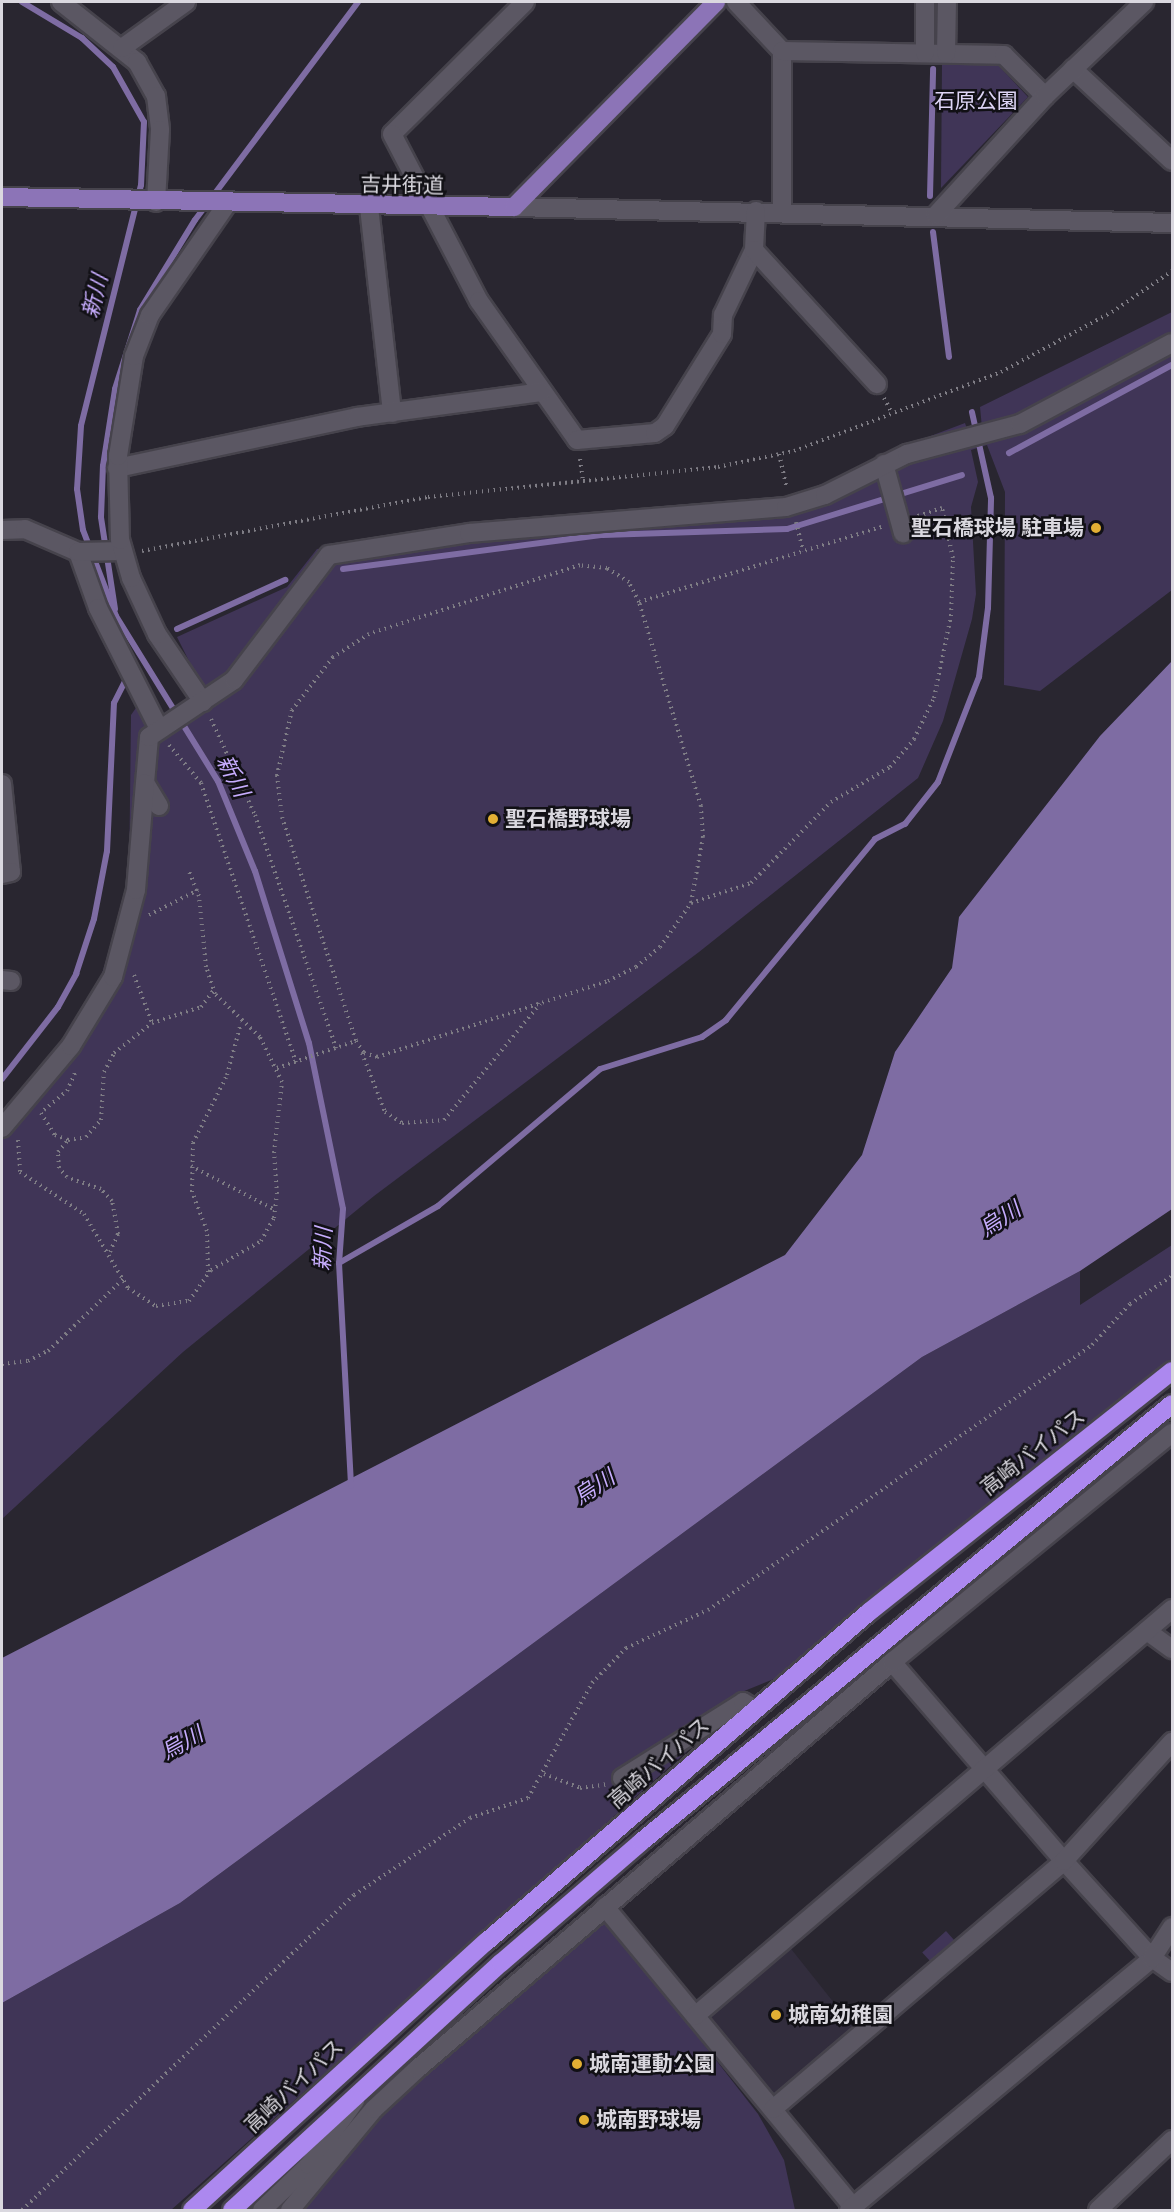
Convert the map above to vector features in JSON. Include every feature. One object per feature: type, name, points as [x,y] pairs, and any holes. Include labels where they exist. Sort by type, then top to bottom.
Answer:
[{"type":"highway","name":"高崎バイパス","points":[[192,2211],[486,1942],[869,1612],[1173,1371]]},
{"type":"highway","points":[[232,2211],[362,2090],[641,1842],[1173,1404]]},
{"type":"main road","points":[[514,207],[716,2]]},
{"type":"main road","name":"吉井街道","points":[[2,197],[369,207],[514,207]]},
{"type":"street","points":[[61,2],[137,62],[156,96],[160,130],[156,202]]},
{"type":"street","points":[[122,48],[186,2]]},
{"type":"street","points":[[525,2],[392,134],[428,207],[479,301],[541,392],[552,399],[577,440],[655,433],[665,426],[722,334],[723,315],[754,250],[756,212]]},
{"type":"street","points":[[736,2],[783,51],[782,212]]},
{"type":"street","points":[[925,2],[925,53]]},
{"type":"street","points":[[946,53],[947,2]]},
{"type":"street","points":[[936,215],[1045,96],[1144,2]]},
{"type":"street","points":[[783,51],[1004,54],[1045,96]]},
{"type":"street","points":[[1073,69],[1173,160]]},
{"type":"street","points":[[200,704],[157,634],[123,551],[117,468],[126,392],[142,333],[227,204]]},
{"type":"street","points":[[369,207],[392,412]]},
{"type":"street","points":[[514,207],[936,215],[1173,224]]},
{"type":"street","points":[[754,250],[877,384]]},
{"type":"street","points":[[2,1128],[71,1046],[113,976],[136,890],[145,783],[144,752],[163,727],[200,704],[251,661],[329,555],[469,533],[786,507],[825,495],[884,464],[1020,424],[1173,342]]},
{"type":"street","points":[[117,468],[392,412],[541,392]]},
{"type":"street","points":[[884,464],[901,527]]},
{"type":"street","points":[[2,530],[26,530],[78,552],[123,551]]},
{"type":"street","points":[[78,552],[98,608],[163,727]]},
{"type":"street","points":[[145,783],[159,806]]},
{"type":"street","points":[[2,784],[11,872],[2,874]]},
{"type":"street","points":[[290,2211],[374,2109],[605,1907],[892,1662],[1173,1433]]},
{"type":"street","points":[[695,2016],[1173,1610]]},
{"type":"street","points":[[1147,1632],[1173,1649]]},
{"type":"street","points":[[892,1662],[1064,1861],[1152,1958],[1173,1972]]},
{"type":"street","points":[[622,1778],[743,1702],[755,1710]]},
{"type":"street","points":[[773,2109],[1064,1861],[1173,1742]]},
{"type":"street","points":[[605,1907],[773,2109],[851,2209],[1152,1958],[1173,1927]]},
{"type":"street","points":[[262,2211],[309,2165],[362,2090]]},
{"type":"street","points":[[1098,2211],[1173,2140]]},
{"type":"path","points":[[779,454],[787,488]]},
{"type":"path","points":[[639,602],[901,527],[942,508],[953,558],[946,660],[914,739],[890,767],[807,824],[752,883],[691,903]]},
{"type":"path","points":[[361,1048],[377,1056],[540,1004],[636,967],[660,947],[691,903],[703,837],[701,806],[639,602],[629,582],[615,572],[580,565],[369,634],[333,657],[310,681],[292,710],[283,740],[279,796],[356,1041],[361,1048],[385,1112],[402,1123],[426,1125],[444,1120],[540,1004]]},
{"type":"path","points":[[200,704],[255,815],[336,1048]]},
{"type":"path","points":[[163,727],[201,783],[296,1062]]},
{"type":"path","points":[[21,1133],[15,1159],[20,1172],[84,1214],[140,1299],[172,1307],[189,1300],[208,1275],[261,1241],[275,1209],[274,1153],[283,1109],[277,1068],[261,1037],[241,1023],[214,991],[198,890],[188,869]]},
{"type":"path","points":[[142,919],[198,890]]},
{"type":"path","points":[[128,990],[135,965]]},
{"type":"path","points":[[134,975],[152,1023]]},
{"type":"path","points":[[41,1113],[55,1135],[68,1140],[86,1137],[101,1120],[104,1072],[114,1053],[152,1023],[201,1007],[214,991]]},
{"type":"path","points":[[208,1275],[207,1231],[192,1192],[191,1166],[199,1121],[227,1075],[241,1023]]},
{"type":"path","points":[[277,1068],[356,1041]]},
{"type":"path","points":[[33,1119],[67,1091],[80,1064]]},
{"type":"path","points":[[68,1140],[58,1152],[59,1168],[101,1189],[118,1215],[118,1234],[110,1252]]},
{"type":"path","points":[[191,1166],[275,1209]]},
{"type":"path","points":[[22,2211],[354,1895],[470,1818],[528,1798],[544,1774],[592,1683],[626,1648],[708,1610],[1092,1344],[1131,1304],[1173,1276]]},
{"type":"path","points":[[2,1364],[48,1351],[125,1277]]},
{"type":"path","points":[[544,1774],[580,1788],[622,1778]]},
{"type":"shaded area","name":"城南幼稚園","points":[[788,1945],[854,2028],[779,2094],[766,2094],[709,2020],[709,2011]]},
{"type":"green space","name":"石原公園","points":[[942,65],[998,65],[1028,97],[941,188]]},
{"type":"green space","points":[[1172,312],[1172,590],[1040,691],[1004,685],[1005,492],[987,445],[971,450],[978,482],[971,507],[976,594],[972,619],[943,721],[918,778],[699,952],[374,1196],[183,1352],[2,1519],[2,1115],[66,1039],[101,977],[129,884],[131,715],[138,705],[150,723],[203,689],[177,637],[287,587],[317,549],[489,522],[783,498],[817,489],[883,454],[965,423],[967,429],[982,428],[980,407]]},
{"type":"green space","points":[[1172,1245],[1172,1361],[774,1679],[732,1696],[721,1721],[171,2210],[2,2210],[2,2003],[180,1903],[922,1357],[1080,1271],[1080,1305]]},
{"type":"green space","name":"城南野球場","points":[[597,1921],[610,1924],[758,2114],[784,2160],[795,2210],[298,2210],[398,2095]]},
{"type":"green space","points":[[946,1931],[955,1941],[931,1962],[922,1952]]},
{"type":"water","name":"烏川","points":[[1172,661],[1172,1209],[1080,1271],[922,1357],[180,1903],[2,2003],[2,1658],[785,1255],[862,1155],[895,1052],[952,968],[959,917],[1100,736]]},
{"type":"waterway","name":"新川","points":[[22,2],[82,38],[113,67],[144,122],[141,185],[81,426],[77,489],[83,530],[116,616],[218,781],[255,871],[309,1043],[343,1209],[339,1263],[351,1486]]},
{"type":"waterway","points":[[115,609],[101,517],[103,466],[115,389],[140,310],[195,220],[358,2]]},
{"type":"waterway","points":[[930,196],[933,69]]},
{"type":"waterway","points":[[933,232],[949,357]]},
{"type":"waterway","points":[[1009,453],[1172,365]]},
{"type":"waterway","points":[[339,1263],[438,1206],[600,1069],[702,1037],[726,1020],[875,839],[905,824],[938,782],[979,677],[988,608],[991,498],[972,412]]},
{"type":"waterway","points":[[343,569],[603,535],[787,529],[962,475]]},
{"type":"waterway","points":[[177,629],[285,580]]},
{"type":"waterway","points":[[2,1079],[58,1007],[76,974],[94,919],[107,851],[114,703],[125,681]]},
{"type":"place","name":"聖石橋球場 駐車場","points":[[1096,528]]},
{"type":"place","name":"聖石橋野球場","points":[[493,819]]},
{"type":"place","name":"城南幼稚園","points":[[776,2015]]},
{"type":"place","name":"城南運動公園","points":[[577,2064]]},
{"type":"place","name":"城南野球場","points":[[584,2120]]}]
